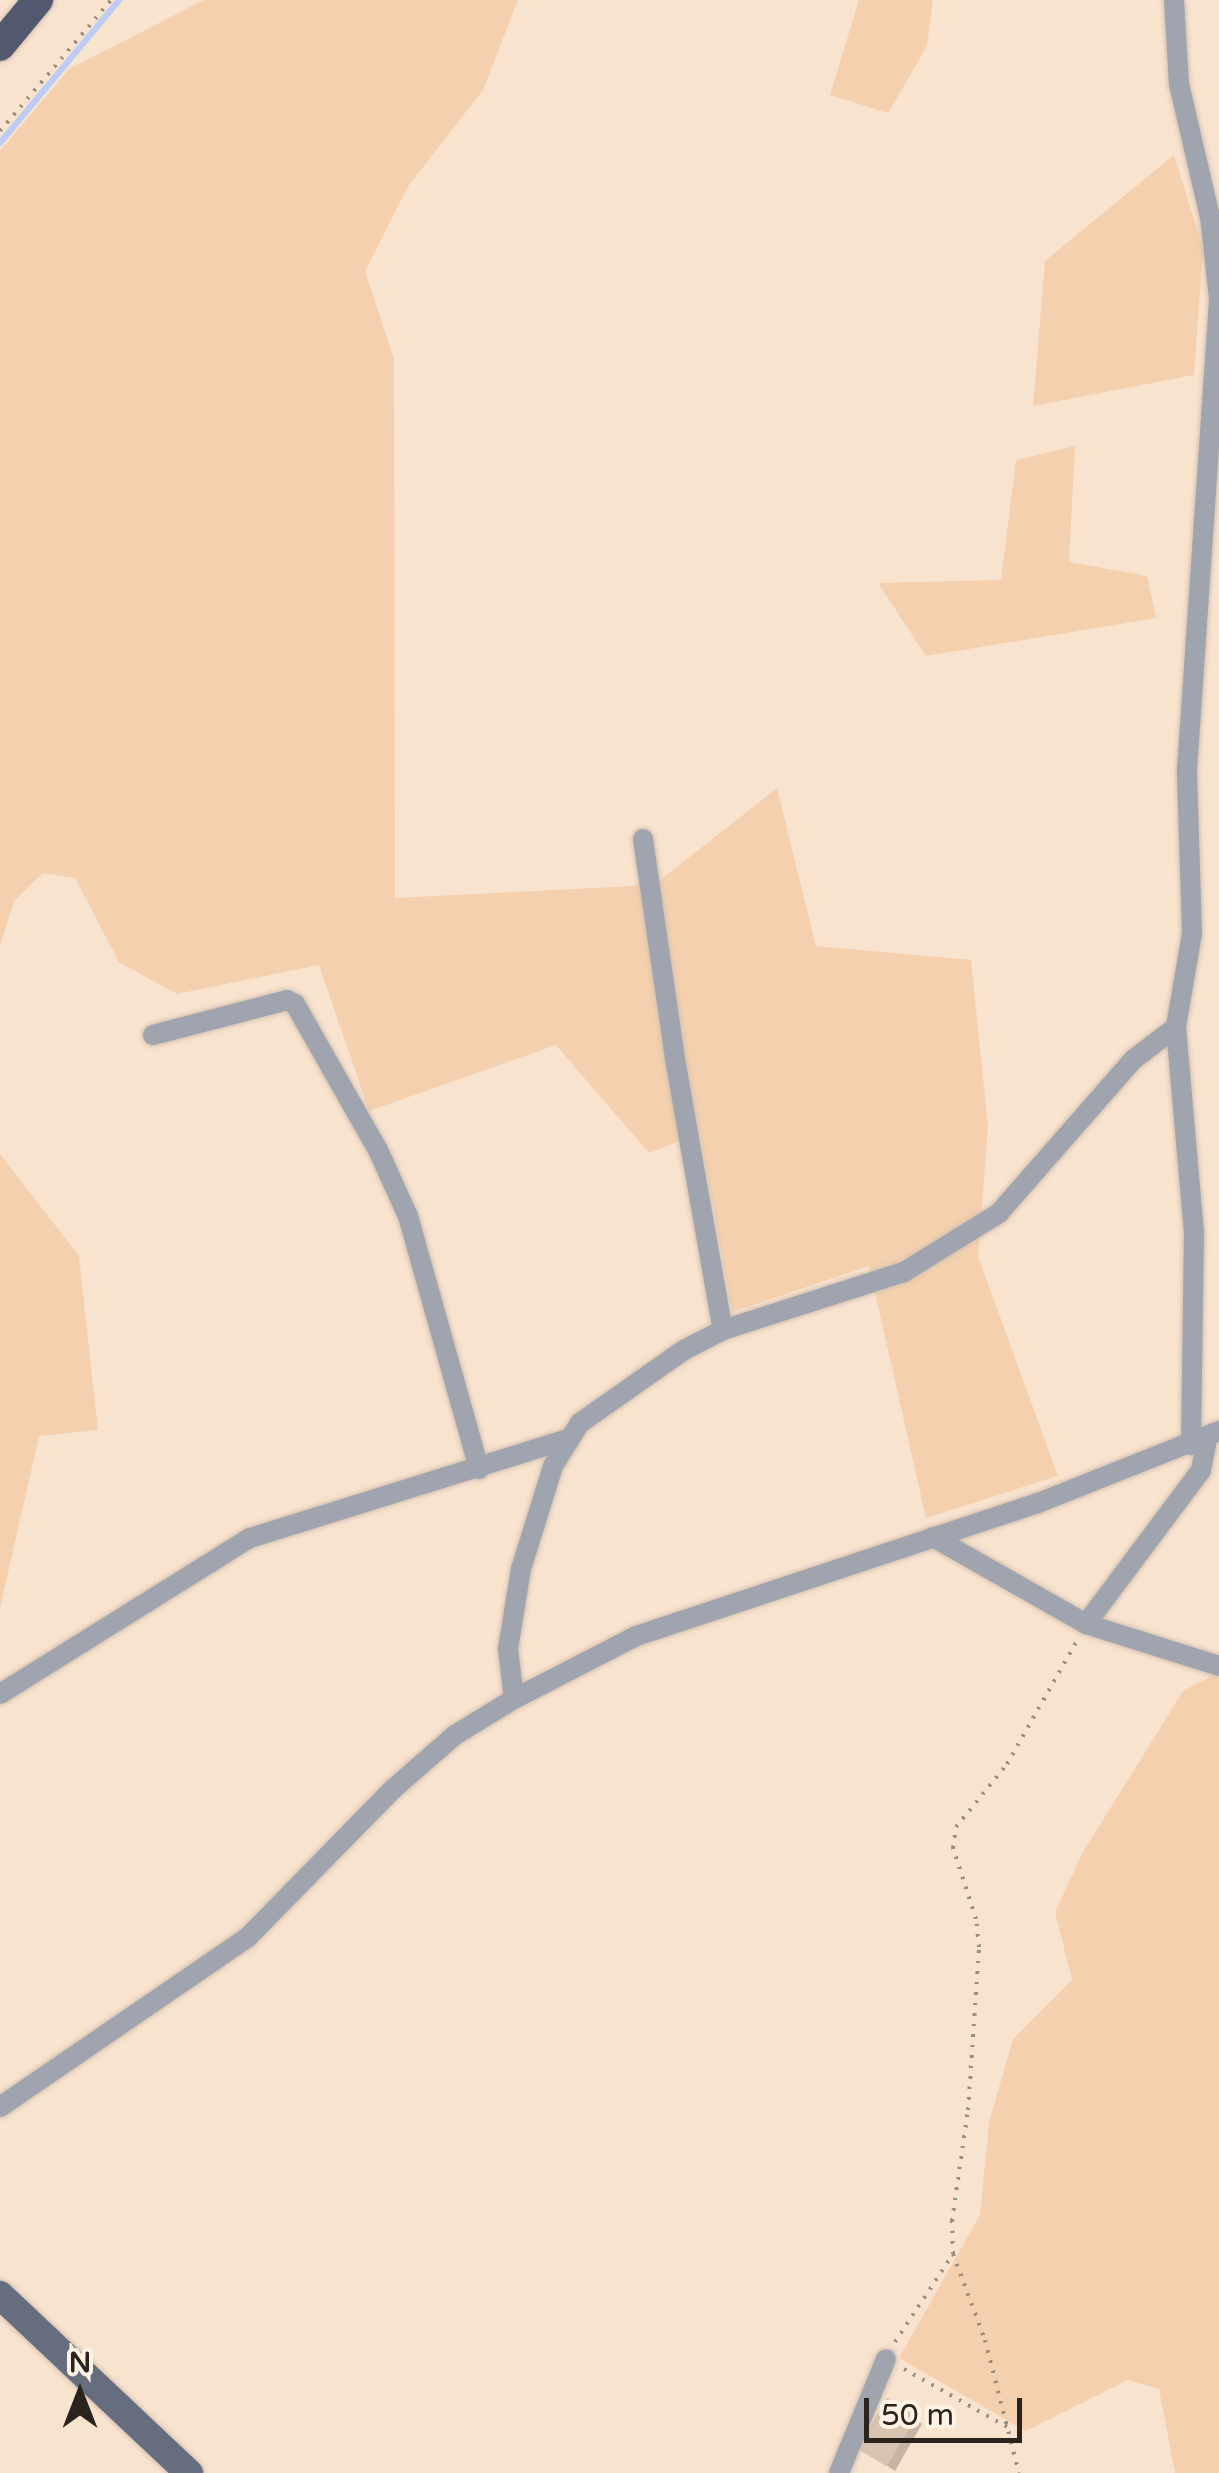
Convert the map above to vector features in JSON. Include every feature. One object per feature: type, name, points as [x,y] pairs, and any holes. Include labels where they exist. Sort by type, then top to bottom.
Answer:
[{"type":"highway","points":[[0,46],[38,0]]},
{"type":"main road","points":[[0,2296],[189,2473]]},
{"type":"street","points":[[1086,1624],[1201,1470],[1206,1438],[1192,1307],[1191,1165],[1176,1027],[1192,933],[1187,770],[1219,302],[1210,217],[1179,84],[1174,0]]},
{"type":"street","points":[[644,839],[675,1059],[723,1330]]},
{"type":"street","points":[[153,1035],[286,1000],[295,1004],[378,1150],[408,1216],[479,1468]]},
{"type":"street","points":[[514,1699],[508,1649],[521,1569],[542,1498],[567,1439],[601,1405],[723,1330],[904,1272],[999,1213],[1134,1058],[1176,1027]]},
{"type":"street","points":[[0,2107],[248,1936],[392,1790],[455,1735],[514,1699],[636,1636],[933,1537],[1206,1438]]},
{"type":"street","points":[[0,1694],[250,1538],[567,1439]]},
{"type":"street","points":[[933,1537],[1086,1624],[1219,1666]]},
{"type":"street","points":[[839,2473],[886,2359]]},
{"type":"path","points":[[0,130],[111,0]]},
{"type":"path","points":[[1020,2473],[985,2340],[953,2254],[952,2221],[968,2110],[979,1948],[976,1920],[953,1848],[956,1826],[1007,1764],[1086,1624]]},
{"type":"path","points":[[953,2254],[886,2359],[1010,2429]]},
{"type":"shaded area","points":[[204,0],[518,0],[483,90],[409,185],[365,271],[394,359],[395,898],[654,885],[777,788],[816,946],[971,960],[988,1126],[978,1256],[1058,1476],[926,1518],[869,1266],[732,1312],[700,1133],[649,1153],[556,1045],[369,1111],[319,965],[177,994],[119,962],[75,878],[43,873],[14,901],[0,946],[0,151],[69,69]]},
{"type":"shaded area","points":[[859,0],[933,0],[927,46],[888,113],[830,95]]},
{"type":"shaded area","points":[[1174,155],[1203,248],[1194,375],[1033,406],[1045,261]]},
{"type":"shaded area","points":[[1075,446],[1069,562],[1147,576],[1156,618],[926,656],[878,583],[1001,580],[1016,460]]},
{"type":"shaded area","points":[[0,1154],[79,1256],[98,1430],[39,1436],[0,1608]]},
{"type":"shaded area","points":[[1219,1672],[1219,2473],[1175,2473],[1159,2389],[1128,2380],[1026,2431],[899,2358],[980,2215],[989,2122],[1013,2039],[1072,1980],[1055,1912],[1083,1852],[1183,1691]]},
{"type":"building","points":[[887,2398],[917,2416],[887,2467],[857,2449]]},
{"type":"waterway","points":[[0,143],[119,0]]}]
